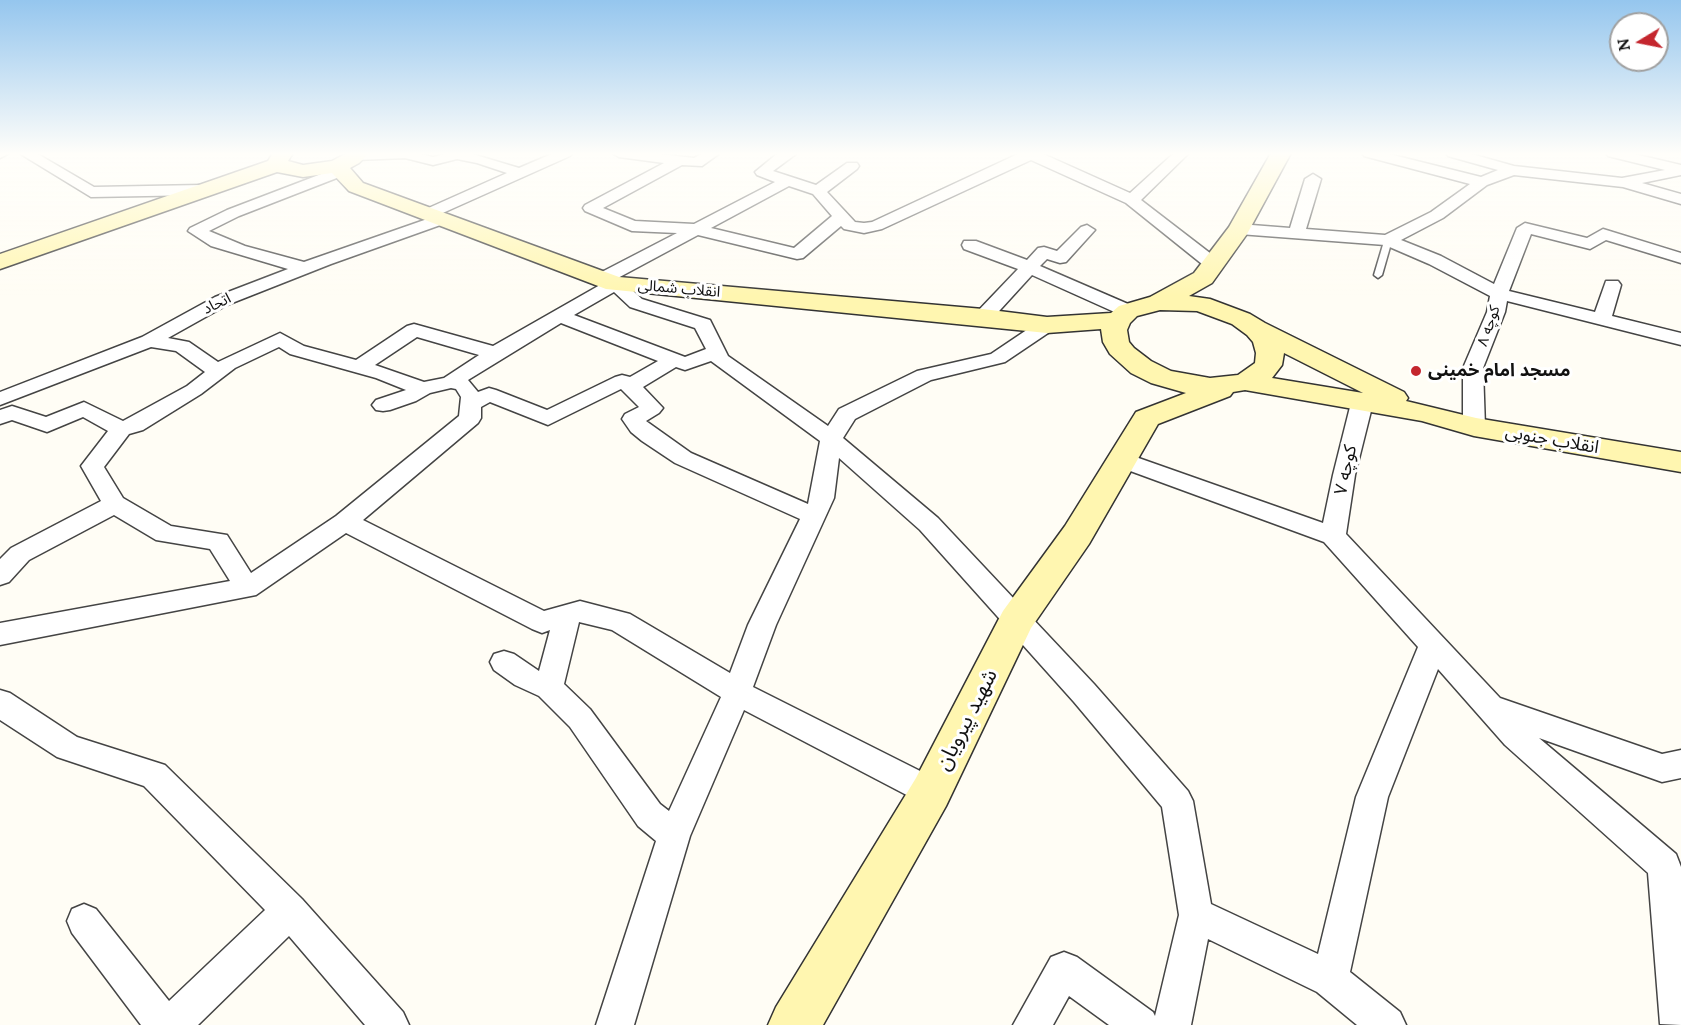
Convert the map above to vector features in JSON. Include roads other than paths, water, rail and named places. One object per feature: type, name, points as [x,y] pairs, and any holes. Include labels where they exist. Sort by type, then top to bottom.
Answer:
[{"type":"main road","points":[[0,262],[171,201]]},
{"type":"main road","name":"انقلاب شمالی","points":[[392,201],[608,282],[983,317],[1047,326]]},
{"type":"main road","points":[[1047,326],[1123,315],[1159,302],[1208,271],[1239,229],[1255,201]]},
{"type":"main road","points":[[1123,315],[1114,330],[1116,342],[1132,361],[1146,418],[1260,375],[1268,364],[1270,353],[1266,341],[1248,324],[1208,271]]},
{"type":"main road","points":[[1159,302],[1201,304],[1248,324],[1425,413]]},
{"type":"main road","points":[[1047,326],[1132,361],[1161,377],[1185,384],[1210,387],[1239,383],[1302,390],[1362,404],[1425,413]]},
{"type":"main road","name":"انقلاب جنوبی","points":[[1425,413],[1474,427],[1681,462]]},
{"type":"main road","name":"شهید پیرویان","points":[[794,1025],[931,792],[1016,621],[1077,535],[1146,418]]},
{"type":"street","points":[[260,201],[196,231],[238,250],[305,268]]},
{"type":"street","name":"اتحاد","points":[[0,399],[149,341],[221,301],[407,230],[466,201]]},
{"type":"street","points":[[604,201],[591,208],[632,226],[695,229],[797,254],[841,218]]},
{"type":"street","points":[[383,405],[409,397],[423,389],[451,382],[695,229],[750,201]]},
{"type":"street","points":[[826,201],[850,226],[864,228],[876,226],[928,201]]},
{"type":"street","points":[[1133,201],[1208,271]]},
{"type":"street","points":[[1296,234],[1306,201]]},
{"type":"street","points":[[1388,240],[1437,215],[1456,201]]},
{"type":"street","name":"کوچه ۸","points":[[1474,427],[1473,368],[1496,312],[1499,294],[1525,228],[1590,244],[1603,234],[1681,258]]},
{"type":"street","points":[[1239,229],[1388,240],[1435,260],[1499,294],[1681,339]]},
{"type":"street","points":[[983,317],[1044,252],[1060,258],[1087,230]]},
{"type":"street","points":[[970,245],[1028,267],[1123,315]]},
{"type":"street","points":[[608,282],[636,303],[703,324],[720,359],[831,439],[929,524],[1084,693],[1177,801],[1196,915],[1172,1025]]},
{"type":"street","points":[[1602,319],[1612,285]]},
{"type":"street","points":[[559,316],[685,364],[717,352]]},
{"type":"street","points":[[615,1025],[674,836],[737,692],[762,625],[822,498],[831,439],[847,414],[924,375],[999,358],[1047,326]]},
{"type":"street","points":[[359,367],[414,330],[495,353]]},
{"type":"street","points":[[247,588],[218,541],[165,534],[116,504],[92,466],[121,429],[135,425],[194,390],[217,371],[279,339],[297,350],[359,367],[423,389]]},
{"type":"street","points":[[149,341],[182,346],[217,371]]},
{"type":"street","points":[[630,386],[674,360]]},
{"type":"street","points":[[471,404],[489,394],[548,418],[622,381],[652,408],[633,419],[650,436],[683,458],[814,516]]},
{"type":"street","points":[[0,634],[247,588],[345,522],[470,418],[471,397],[463,385],[451,382]]},
{"type":"street","name":"کوچه ۷","points":[[1333,536],[1344,475],[1362,404]]},
{"type":"street","points":[[0,417],[12,413],[47,425],[84,409],[121,429]]},
{"type":"street","points":[[1122,460],[1333,536],[1516,736],[1664,865],[1676,948],[1679,1024]]},
{"type":"street","points":[[0,575],[20,554],[116,504]]},
{"type":"street","points":[[345,522],[542,622],[580,611],[620,621],[737,692],[931,792]]},
{"type":"street","points":[[549,688],[567,615]]},
{"type":"street","points":[[1330,979],[1372,797],[1432,646]]},
{"type":"street","points":[[504,662],[525,677],[549,688],[580,718],[649,815],[674,836]]},
{"type":"street","points":[[0,702],[68,748],[154,775],[290,911],[390,1025]]},
{"type":"street","points":[[1490,708],[1662,768],[1681,764]]},
{"type":"street","points":[[171,1025],[290,911]]},
{"type":"street","points":[[1196,915],[1330,979],[1387,1025]]},
{"type":"street","points":[[84,921],[165,1025]]},
{"type":"street","points":[[1032,1025],[1065,970],[1140,1025]]},
{"type":"lane","points":[[1378,275],[1388,240]]},
{"type":"place","name":"مسجد امام خمینی","points":[[1416,371]]}]
